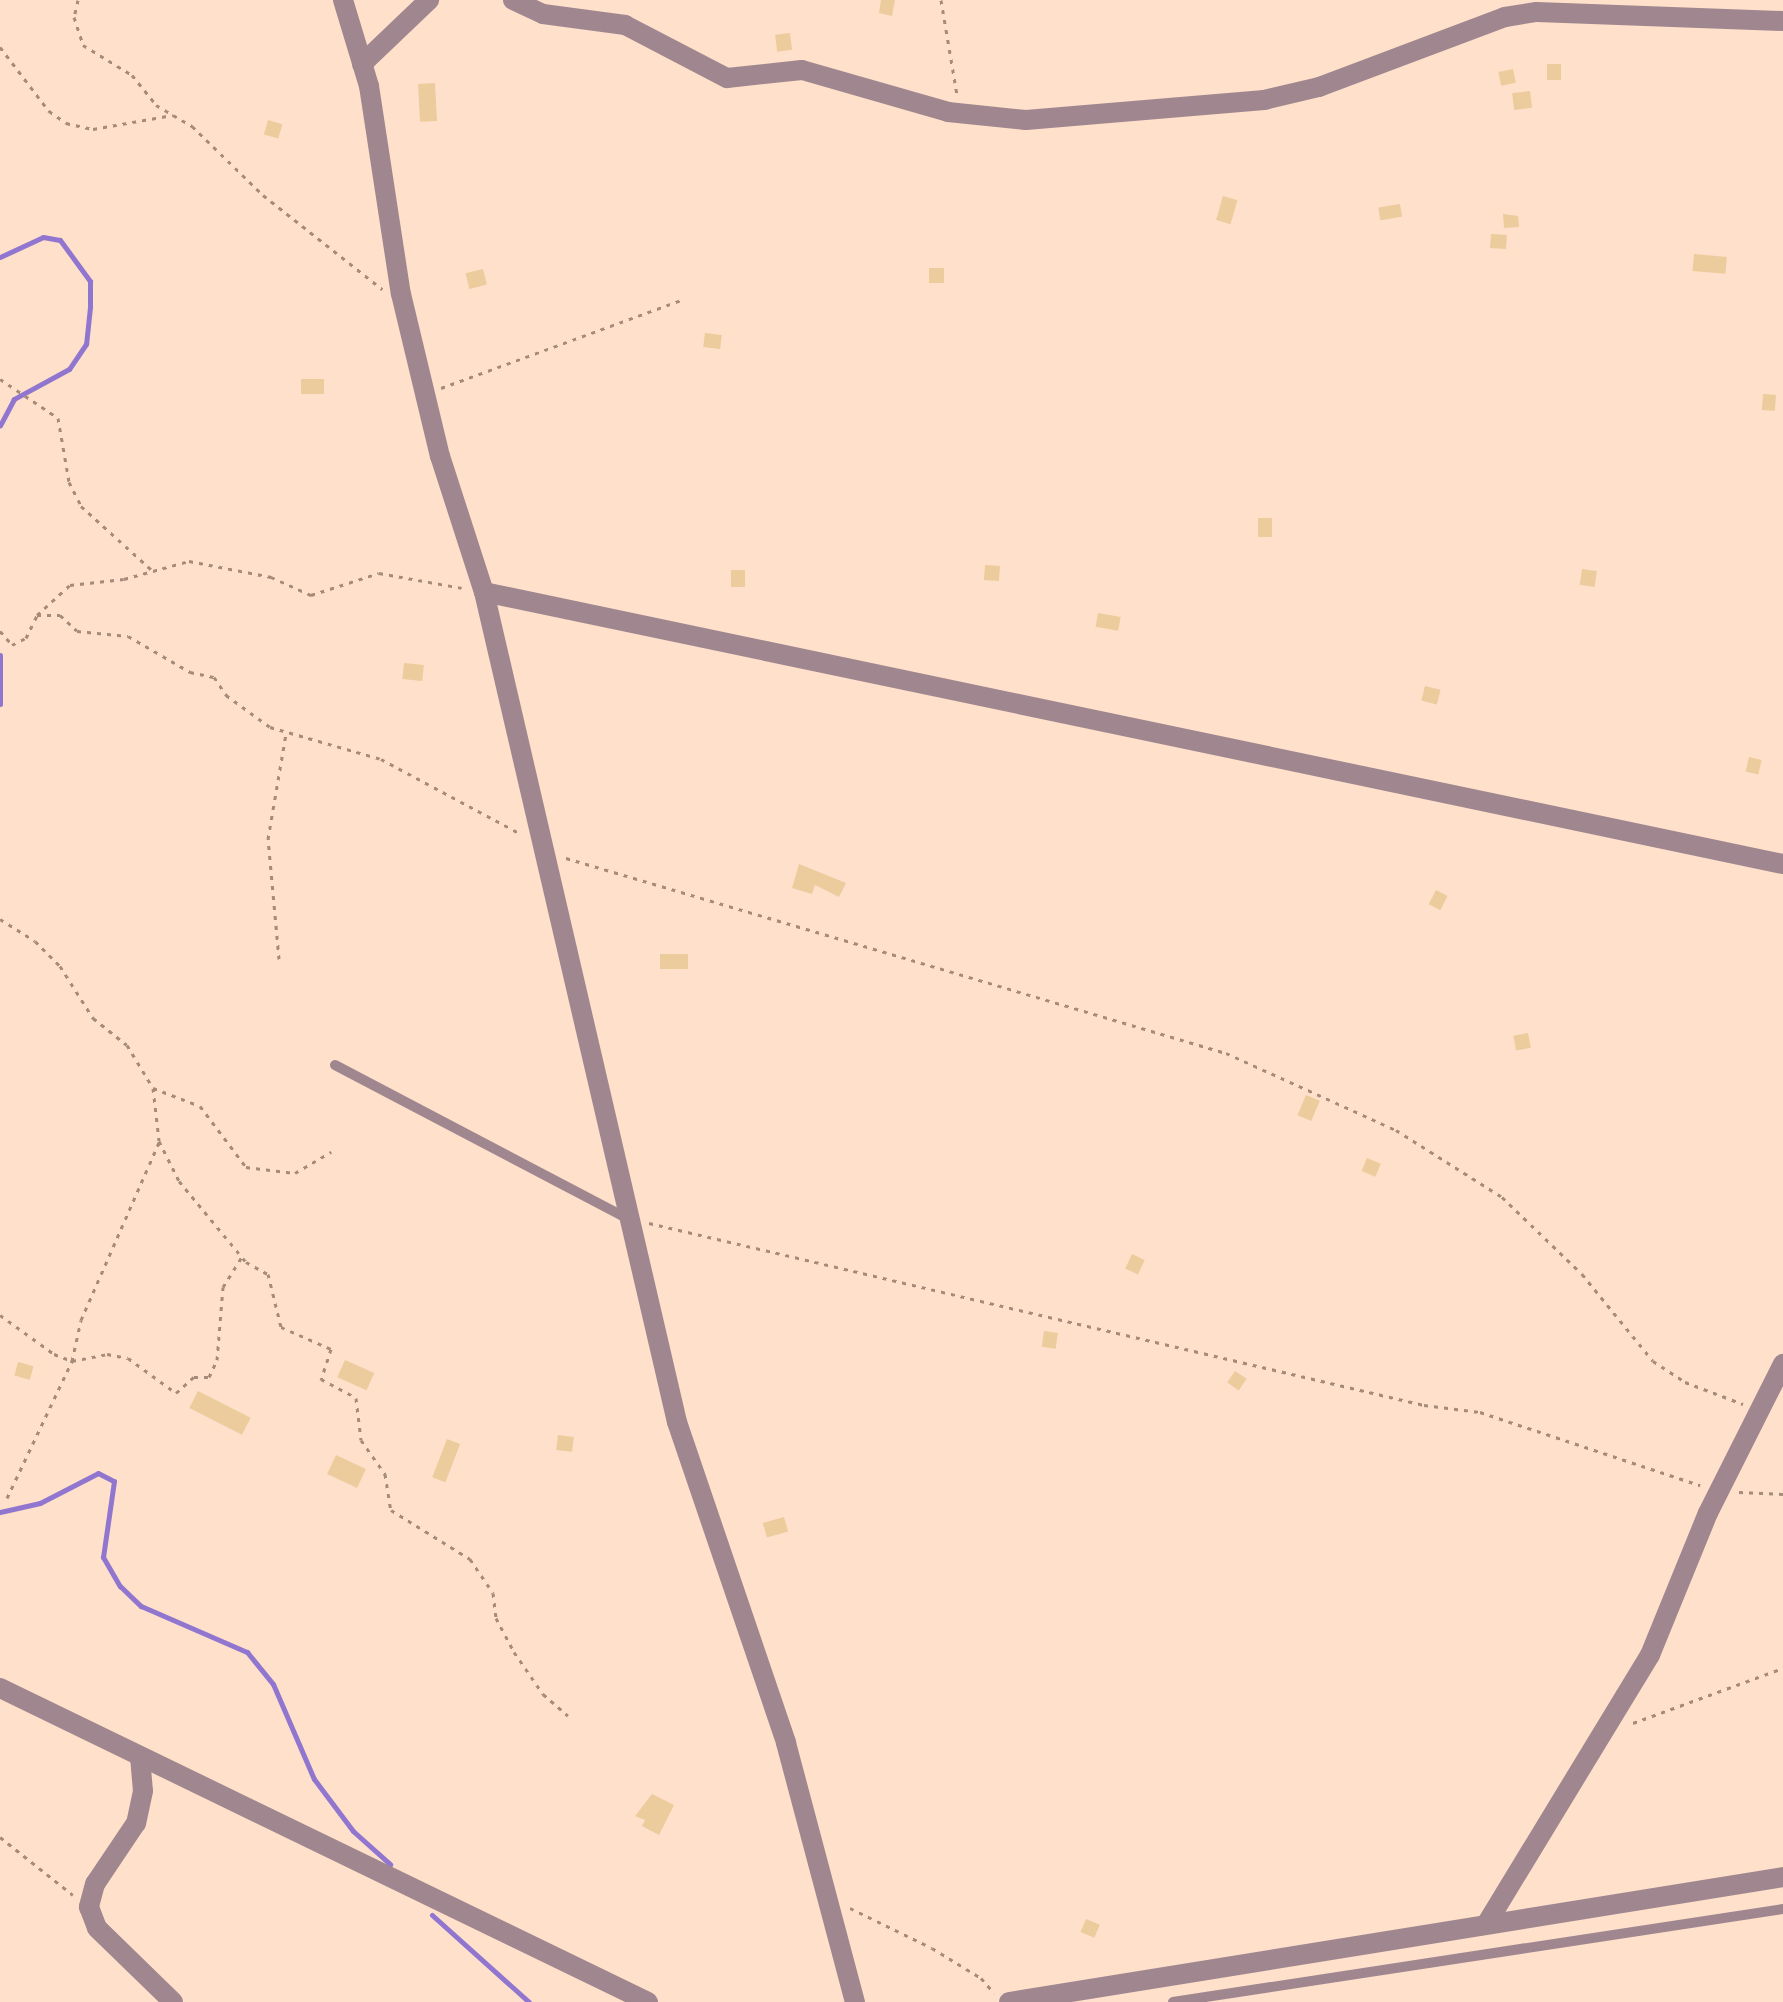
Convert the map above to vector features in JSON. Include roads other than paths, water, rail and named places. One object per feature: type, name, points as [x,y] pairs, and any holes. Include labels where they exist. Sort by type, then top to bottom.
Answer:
[{"type":"street","points":[[343,0],[362,64],[401,294],[440,456],[484,592],[548,852],[677,1422],[786,1743],[855,2002]]},
{"type":"street","points":[[362,64],[429,0]]},
{"type":"street","points":[[513,0],[543,14],[625,25],[727,78],[802,70],[961,114],[1026,120],[1264,100],[1319,87],[1505,17],[1537,12],[1783,21]]},
{"type":"street","points":[[484,592],[1783,864]]},
{"type":"street","points":[[1487,1923],[1650,1655],[1718,1491],[1783,1364]]},
{"type":"street","points":[[0,1688],[648,2002]]},
{"type":"street","points":[[140,1757],[143,1791],[136,1823],[95,1884],[89,1907],[97,1928],[173,2002]]},
{"type":"street","points":[[1009,2002],[1783,1877]]},
{"type":"lane","points":[[335,1065],[629,1219]]},
{"type":"lane","points":[[1173,2002],[1783,1909]]},
{"type":"waterway","points":[[0,257],[43,237],[60,240],[90,281],[86,344],[69,369],[14,399],[0,425]]},
{"type":"waterway","points":[[0,655],[0,704]]},
{"type":"waterway","points":[[0,1512],[40,1503],[98,1473],[114,1481],[103,1557],[120,1586],[141,1606],[247,1652],[273,1684],[314,1779],[353,1831],[390,1864]]},
{"type":"waterway","points":[[432,1915],[529,2002]]}]
